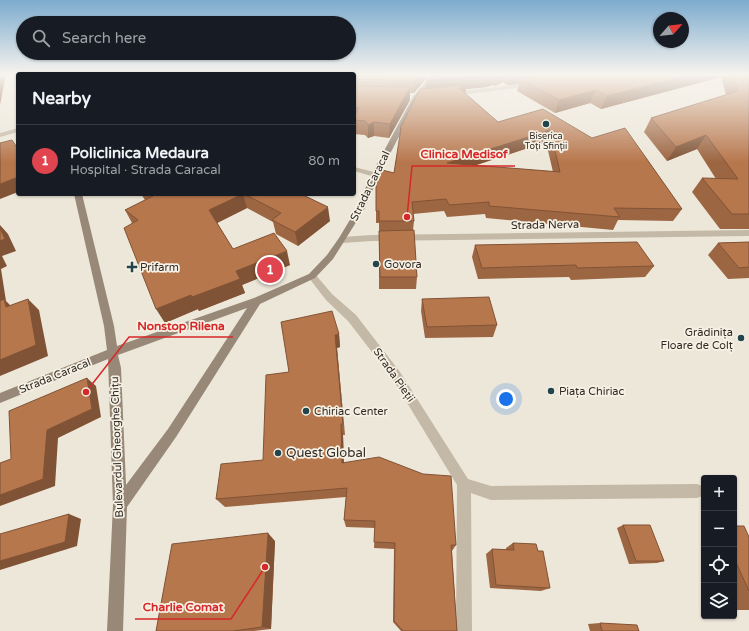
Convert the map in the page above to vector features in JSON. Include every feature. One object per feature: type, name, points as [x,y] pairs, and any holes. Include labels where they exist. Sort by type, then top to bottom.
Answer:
[{"type":"main road","name":"Strada Caracal","points":[[0,398],[113,352],[257,301],[312,276],[330,257],[361,208],[375,175],[413,103]]},
{"type":"main road","name":"Bulevardul Gheorghe Chițu","points":[[78,196],[109,326],[115,368],[120,505],[115,631]]},
{"type":"main road","points":[[120,505],[172,433],[257,301]]},
{"type":"street","points":[[0,135],[16,131]]},
{"type":"street","points":[[356,170],[375,175]]},
{"type":"street","name":"Strada Nerva","points":[[342,240],[381,238],[749,233]]},
{"type":"street","name":"Strada Pieții","points":[[312,276],[329,297],[352,318],[396,375],[464,484]]},
{"type":"street","points":[[464,631],[464,484],[491,493],[697,491]]},
{"type":"building","points":[[356,103],[401,103],[390,124],[374,122],[368,125],[365,121],[356,120],[356,113],[359,108],[356,107]]},
{"type":"building","points":[[413,103],[477,103],[498,122],[543,109],[592,138],[625,128],[682,209],[614,208],[620,217],[489,206],[489,202],[449,205],[446,199],[412,202],[414,221],[379,221],[379,211],[376,211],[376,174],[378,169],[394,173],[400,128]],"holes":[[[550,130],[560,172],[447,163]]]},
{"type":"building","points":[[698,103],[749,103],[749,214],[732,214],[702,178],[738,179],[706,135],[676,147],[651,118]]},
{"type":"building","points":[[12,140],[16,146],[16,178],[0,184],[0,143]]},
{"type":"building","points":[[153,196],[239,196],[209,210],[233,249],[274,233],[287,251],[236,271],[240,279],[192,297],[191,295],[156,309],[124,228],[138,220],[125,210]]},
{"type":"building","points":[[248,196],[305,196],[328,207],[295,232],[272,220],[281,213]]},
{"type":"building","points":[[0,228],[5,239],[0,241]]},
{"type":"building","points":[[414,230],[417,277],[380,277],[379,231]]},
{"type":"building","points":[[637,242],[654,266],[577,268],[576,265],[482,268],[475,245]]},
{"type":"building","points":[[749,242],[749,267],[739,268],[718,243]]},
{"type":"building","points":[[489,297],[497,325],[427,327],[422,299]]},
{"type":"building","points":[[4,299],[6,307],[28,299],[36,345],[0,360],[0,301]]},
{"type":"building","points":[[332,311],[339,334],[335,335],[343,424],[341,424],[342,463],[379,457],[423,474],[451,476],[456,545],[451,545],[457,631],[403,631],[394,621],[395,543],[374,542],[375,521],[344,520],[347,488],[216,499],[221,464],[263,460],[266,375],[289,372],[281,322]]},
{"type":"building","points":[[87,378],[92,409],[47,430],[43,479],[0,495],[0,463],[11,459],[9,411]]},
{"type":"building","points":[[69,514],[65,542],[0,561],[0,534]]},
{"type":"building","points":[[623,525],[650,525],[664,561],[636,561]]},
{"type":"building","points":[[737,526],[744,526],[749,537],[749,591],[737,565]]},
{"type":"building","points":[[268,533],[262,627],[233,631],[156,631],[172,544]]},
{"type":"building","points":[[513,543],[536,544],[538,551],[543,551],[550,588],[496,585],[492,549],[514,550]]},
{"type":"building","points":[[600,623],[637,625],[639,631],[602,631]]},
{"type":"place","name":"Biserica Toți Sfinții","points":[[546,124]]},
{"type":"place","name":"Clinica Medisof","points":[[407,217]]},
{"type":"place","name":"Govora","points":[[376,264]]},
{"type":"place","name":"Prifarm","points":[[132,267]]},
{"type":"place","name":"Policlinica Medaura","points":[[270,270]]},
{"type":"place","name":"Grădinița Floare de Colț","points":[[741,338]]},
{"type":"place","name":"Piața Chiriac","points":[[551,391]]},
{"type":"place","name":"Nonstop Rilena","points":[[86,392]]},
{"type":"place","name":"Chiriac Center","points":[[306,411]]},
{"type":"place","name":"Quest Global","points":[[278,453]]},
{"type":"place","name":"Charlie Comat","points":[[265,567]]}]
